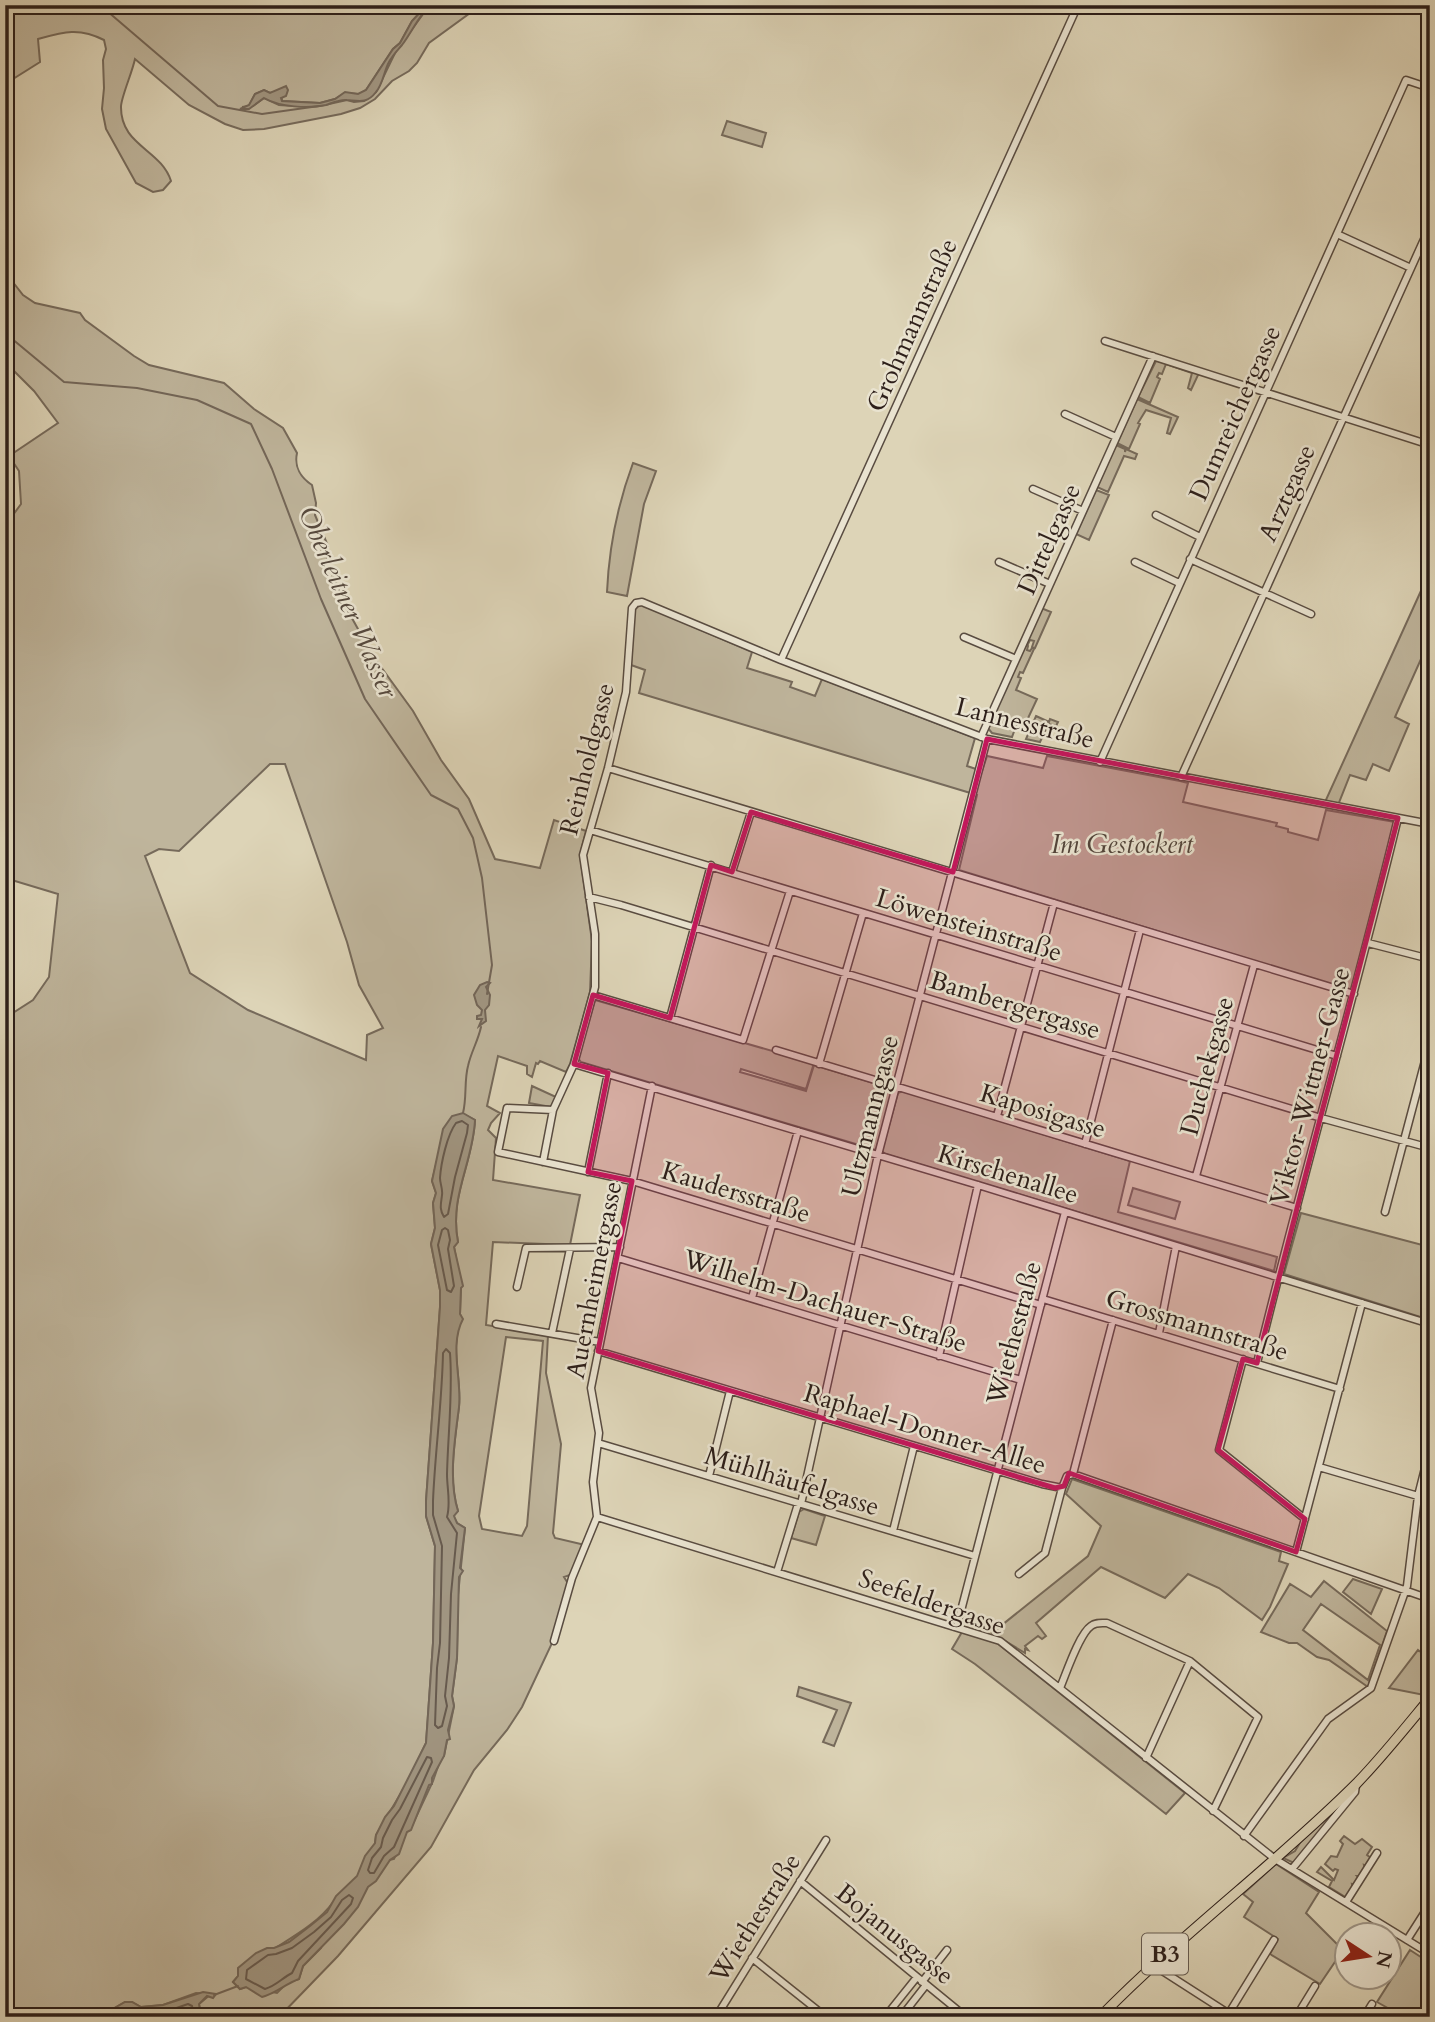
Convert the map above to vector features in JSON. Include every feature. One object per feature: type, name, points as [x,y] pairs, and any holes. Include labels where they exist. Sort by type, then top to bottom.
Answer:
[{"type":"main road","name":"B3","points":[[1100,2017],[1153,1965],[1356,1784],[1430,1698]]},
{"type":"street","name":"Grohmannstraße","points":[[781,660],[1078,5]]},
{"type":"street","name":"Dumreichergasse","points":[[1100,762],[1406,80],[1430,88]]},
{"type":"street","name":"Arztgasse","points":[[1181,777],[1430,226]]},
{"type":"street","points":[[1336,234],[1411,268]]},
{"type":"street","points":[[1105,341],[1429,444]]},
{"type":"street","name":"Dittelgasse","points":[[984,738],[1016,659],[1153,356]]},
{"type":"street","points":[[1065,414],[1116,437]]},
{"type":"street","points":[[1033,489],[1083,511]]},
{"type":"street","points":[[1156,516],[1200,537]]},
{"type":"street","points":[[1190,559],[1311,614]]},
{"type":"street","points":[[999,562],[1050,584]]},
{"type":"street","points":[[1135,562],[1179,583]]},
{"type":"street","name":"Lannesstraße","points":[[632,608],[636,603],[642,602],[781,660],[984,738],[1430,824]]},
{"type":"street","name":"Reinholdgasse","points":[[543,1162],[553,1110],[574,1065],[593,995],[595,934],[583,855],[626,692],[632,608]]},
{"type":"street","points":[[964,636],[1016,659]]},
{"type":"street","name":"Ultzmanngasse","points":[[777,1572],[800,1504],[878,1155],[953,872],[984,738]]},
{"type":"street","points":[[608,768],[1354,994]]},
{"type":"street","points":[[732,872],[751,812]]},
{"type":"street","name":"Viktor-Wittner-Gasse","points":[[1257,1363],[1368,943],[1398,818]]},
{"type":"street","name":"Löwensteinstraße","points":[[590,830],[1337,1056]]},
{"type":"street","points":[[670,1018],[711,865]]},
{"type":"street","points":[[593,995],[743,1041],[790,891]]},
{"type":"street","name":"Bambergergasse","points":[[589,897],[1220,1088],[1430,1148]]},
{"type":"street","points":[[997,1116],[1054,903]]},
{"type":"street","points":[[819,1064],[863,913]]},
{"type":"street","points":[[1085,1144],[1140,930]]},
{"type":"street","points":[[1368,943],[1430,960]]},
{"type":"street","name":"Duchekgasse","points":[[1196,1176],[1254,965]]},
{"type":"street","points":[[1385,1212],[1430,1042]]},
{"type":"street","name":"Kaposigasse","points":[[776,1050],[1297,1208]]},
{"type":"street","name":"Kirschenallee","points":[[574,1065],[652,1086],[1430,1324]]},
{"type":"street","points":[[588,1172],[608,1073]]},
{"type":"street","name":"Auernheimergasse","points":[[554,1641],[572,1578],[597,1517],[593,1482],[599,1433],[591,1388],[652,1086]]},
{"type":"street","name":"Kaudersstraße","points":[[553,1110],[507,1108],[498,1152],[632,1181],[956,1279],[1042,1302]]},
{"type":"street","points":[[752,1298],[798,1131]]},
{"type":"street","points":[[939,1356],[978,1185]]},
{"type":"street","name":"Wiethestraße","points":[[957,1626],[1065,1212]]},
{"type":"street","points":[[1159,1333],[1177,1246]]},
{"type":"street","points":[[517,1287],[526,1248],[620,1247]]},
{"type":"street","points":[[552,1333],[570,1248]]},
{"type":"street","name":"Wilhelm-Dachauer-Straße","points":[[618,1258],[1021,1380]]},
{"type":"street","name":"Grossmannstraße","points":[[1042,1302],[1159,1333],[1340,1389]]},
{"type":"street","points":[[1296,1552],[1362,1303]]},
{"type":"street","points":[[1073,1474],[1113,1320]]},
{"type":"street","points":[[496,1324],[600,1342]]},
{"type":"street","name":"Raphael-Donner-Allee","points":[[598,1350],[998,1472],[1062,1488],[1067,1476],[1073,1474],[1430,1599]]},
{"type":"street","points":[[1243,1359],[1219,1450],[1305,1519]]},
{"type":"street","points":[[709,1476],[730,1391]]},
{"type":"street","name":"Mühlhäufelgasse","points":[[598,1443],[975,1556]]},
{"type":"street","points":[[893,1531],[914,1446]]},
{"type":"street","points":[[1244,1836],[1328,1719],[1371,1688],[1405,1590],[1418,1496],[1430,1448]]},
{"type":"street","points":[[1319,1467],[1418,1496]]},
{"type":"street","points":[[1019,1574],[1045,1553],[1062,1488]]},
{"type":"street","name":"Seefeldergasse","points":[[597,1517],[1000,1641],[1275,1859],[1430,1954]]},
{"type":"street","points":[[1059,1688],[1085,1632],[1094,1624],[1107,1623],[1190,1661],[1258,1717],[1213,1811]]},
{"type":"street","points":[[1146,1758],[1190,1661]]},
{"type":"street","points":[[1292,1869],[1355,1792],[1356,1784]]},
{"type":"street","name":"Wiethestraße","points":[[716,2017],[827,1840]]},
{"type":"street","points":[[1346,1902],[1377,1853]]},
{"type":"street","name":"Bojanusgasse","points":[[800,1881],[966,2017]]},
{"type":"street","points":[[1407,1940],[1430,1905]]},
{"type":"street","points":[[1153,1965],[1232,2015],[1274,1940]]},
{"type":"street","points":[[885,2017],[922,1981],[947,1950]]},
{"type":"street","points":[[752,1958],[826,2017]]},
{"type":"street","points":[[901,2017],[922,1981]]},
{"type":"street","points":[[1296,2017],[1315,1986]]},
{"type":"street","points":[[1364,2017],[1372,2004]]},
{"type":"highlighted area","points":[[987,739],[1398,818],[1257,1363],[1243,1359],[1218,1450],[1305,1519],[1296,1552],[1069,1473],[1064,1486],[1055,1488],[598,1351],[632,1181],[588,1172],[608,1073],[574,1064],[593,995],[670,1018],[711,865],[732,872],[751,812],[953,872]]},
{"type":"green space","points":[[35,5],[427,5],[412,21],[400,43],[393,49],[366,90],[359,94],[345,93],[320,103],[282,101],[281,90],[270,93],[264,90],[255,94],[249,106],[242,107],[253,106],[264,98],[279,105],[294,106],[320,106],[347,100],[364,101],[376,92],[396,51],[429,6],[481,5],[429,43],[409,71],[392,81],[375,99],[360,108],[264,129],[243,130],[225,124],[189,105],[135,59],[122,101],[122,119],[134,139],[159,161],[171,181],[163,190],[153,192],[136,183],[106,129],[102,109],[103,60],[106,49],[104,40],[79,32],[38,39],[40,62],[5,84],[5,18],[16,10]]},
{"type":"green space","points":[[727,121],[766,133],[762,147],[722,135]]},
{"type":"green space","points":[[5,272],[23,295],[35,303],[80,313],[85,320],[149,365],[224,383],[254,409],[283,428],[297,453],[299,472],[312,485],[316,503],[315,515],[328,546],[325,551],[343,602],[373,656],[413,711],[441,760],[469,799],[495,859],[540,868],[554,820],[586,831],[580,855],[592,941],[590,992],[570,1064],[566,1072],[540,1061],[536,1063],[532,1077],[527,1074],[527,1066],[498,1056],[487,1106],[500,1113],[488,1130],[496,1138],[493,1180],[580,1195],[570,1245],[493,1242],[486,1325],[548,1335],[546,1373],[561,1444],[553,1533],[555,1538],[585,1545],[573,1574],[564,1577],[569,1585],[553,1641],[522,1707],[474,1770],[431,1847],[338,1956],[279,2017],[272,2014],[268,2017],[201,2017],[199,2004],[211,1994],[196,1993],[163,2005],[141,2007],[125,2002],[99,2017],[5,2017],[5,1018],[33,1000],[49,977],[58,894],[5,878],[5,526],[21,504],[19,471],[9,456],[58,423],[34,391],[5,362]],"holes":[[[270,764],[285,764],[347,942],[359,985],[383,1028],[367,1035],[366,1060],[248,1010],[190,973],[145,856],[159,849],[179,851]],[[463,1114],[475,1120],[459,1195],[456,1225],[458,1242],[454,1247],[461,1284],[462,1319],[456,1340],[459,1407],[453,1485],[458,1511],[453,1516],[457,1523],[465,1528],[458,1595],[457,1658],[452,1696],[454,1706],[444,1756],[410,1830],[407,1831],[394,1859],[390,1860],[375,1843],[376,1835],[407,1783],[426,1743],[433,1643],[435,1546],[426,1516],[426,1501],[440,1307],[440,1290],[431,1244],[435,1228],[433,1203],[436,1193],[432,1181],[438,1157]],[[506,1337],[543,1341],[527,1526],[522,1536],[482,1529],[479,1516]],[[334,1901],[321,1948],[303,1966],[299,1979],[287,1983],[277,1993],[246,1987],[240,1989],[233,1982],[257,1960],[323,1913]]]},
{"type":"green space","points":[[1156,361],[1199,373],[1191,390],[1188,388],[1192,373],[1166,364],[1162,374],[1159,373],[1157,377],[1160,379],[1150,403],[1138,397]]},
{"type":"green space","points":[[1137,399],[1178,417],[1170,434],[1167,433],[1171,418],[1146,410],[1138,423],[1140,424],[1129,449],[1117,443]]},
{"type":"green space","points":[[1116,445],[1125,449],[1125,452],[1126,449],[1137,454],[1135,459],[1124,456],[1108,492],[1097,487]]},
{"type":"green space","points":[[633,463],[656,471],[644,504],[627,596],[607,592],[615,527]]},
{"type":"green space","points":[[1096,490],[1109,495],[1089,540],[1076,534]]},
{"type":"green space","points":[[1430,571],[1430,639],[1395,717],[1409,724],[1389,771],[1373,764],[1366,780],[1350,775],[1338,805],[1325,802]]},
{"type":"green space","name":"Im Gestockert","points":[[641,604],[752,652],[747,668],[792,682],[790,687],[815,696],[822,679],[975,738],[967,766],[982,771],[987,756],[1043,768],[1047,756],[1180,781],[1188,783],[1183,802],[1277,823],[1276,826],[1288,829],[1288,832],[1318,840],[1326,810],[1395,822],[1352,991],[959,870],[977,795],[639,693],[645,670],[631,665],[634,610]]},
{"type":"green space","points":[[1041,608],[1051,612],[1035,648],[1032,647],[1034,641],[1025,643]]},
{"type":"green space","points":[[1024,644],[1028,646],[1027,650],[1034,649],[1023,673],[1020,672],[1018,677],[1021,678],[1016,690],[1037,699],[1023,729],[1016,726],[1012,737],[992,733],[987,727]]},
{"type":"green space","points":[[1036,716],[1049,722],[1050,719],[1058,722],[1056,726],[1048,724],[1040,742],[1026,739]]},
{"type":"green space","points":[[595,1000],[814,1063],[806,1089],[741,1069],[740,1072],[806,1091],[814,1065],[893,1089],[876,1150],[581,1062],[578,1058]]},
{"type":"green space","points":[[532,1086],[556,1097],[551,1107],[529,1103]]},
{"type":"green space","points":[[903,1091],[1130,1161],[1118,1212],[1277,1257],[1274,1271],[885,1154],[882,1151],[898,1093]]},
{"type":"green space","points":[[1133,1188],[1180,1202],[1175,1219],[1128,1205]]},
{"type":"green space","points":[[1301,1213],[1430,1247],[1430,1320],[1284,1274]]},
{"type":"green space","points":[[1072,1479],[1281,1552],[1279,1561],[1288,1564],[1262,1620],[1219,1588],[1188,1574],[1165,1598],[1101,1567],[1036,1623],[1046,1636],[1042,1639],[1038,1636],[1025,1646],[1028,1650],[1025,1649],[1025,1653],[992,1633],[1088,1556],[1101,1526],[1066,1494]]},
{"type":"green space","points":[[804,1509],[825,1516],[816,1545],[791,1538],[799,1512]]},
{"type":"green space","points":[[1353,1579],[1382,1589],[1371,1614],[1343,1592]]},
{"type":"green space","points":[[1324,1581],[1387,1631],[1368,1687],[1329,1660],[1317,1657],[1297,1643],[1289,1643],[1261,1632],[1290,1584],[1311,1597]],"holes":[[[1321,1604],[1380,1645],[1368,1680],[1303,1630]]]},
{"type":"green space","points":[[962,1632],[997,1643],[1185,1793],[1166,1814],[975,1664],[952,1649]]},
{"type":"green space","points":[[1418,1650],[1430,1659],[1430,1690],[1424,1695],[1389,1688]]},
{"type":"green space","points":[[799,1687],[851,1703],[834,1746],[823,1742],[837,1710],[797,1696]]},
{"type":"green space","points":[[1353,1790],[1294,1863],[1283,1858],[1295,1851],[1301,1841]]},
{"type":"green space","points":[[1344,1836],[1355,1844],[1362,1839],[1372,1847],[1367,1855],[1371,1858],[1366,1866],[1364,1865],[1365,1869],[1360,1876],[1357,1876],[1359,1878],[1355,1885],[1352,1884],[1353,1888],[1347,1898],[1329,1887],[1332,1881],[1317,1872],[1321,1867],[1334,1880],[1338,1870],[1333,1871],[1325,1864],[1331,1856],[1337,1857],[1343,1844],[1340,1841]]},
{"type":"green space","points":[[1276,1864],[1319,1892],[1306,1913],[1334,1941],[1334,1963],[1320,1984],[1270,1954],[1278,1939],[1244,1917],[1253,1902],[1243,1894]]},
{"type":"green space","points":[[1410,1950],[1430,1963],[1430,2017],[1404,2017],[1377,2002],[1385,1990],[1404,1990],[1404,1959]]},
{"type":"water","points":[[430,5],[387,66],[373,96],[363,101],[342,100],[303,107],[264,98],[249,109],[240,109],[249,105],[255,94],[264,90],[270,93],[286,86],[288,90],[286,96],[281,98],[282,101],[320,103],[335,99],[345,92],[358,94],[366,90],[393,49],[400,43],[412,21]]},
{"type":"water","points":[[490,983],[486,987],[490,995],[489,1005],[485,1010],[486,1021],[479,1026],[482,1019],[477,1019],[477,1016],[481,1015],[482,1010],[474,995],[480,985]]},
{"type":"water","points":[[463,1113],[475,1120],[459,1195],[456,1225],[458,1242],[454,1247],[463,1286],[460,1314],[463,1319],[456,1351],[459,1407],[453,1486],[458,1511],[454,1516],[457,1523],[465,1528],[460,1568],[463,1571],[459,1577],[457,1658],[452,1696],[454,1706],[448,1730],[450,1739],[447,1740],[444,1756],[399,1854],[390,1860],[376,1881],[368,1887],[358,1907],[344,1924],[303,1966],[299,1979],[262,1997],[246,1987],[240,1989],[233,1982],[238,1976],[238,1968],[256,1953],[289,1942],[327,1912],[336,1896],[357,1876],[365,1856],[375,1843],[385,1817],[394,1806],[426,1743],[433,1643],[435,1546],[426,1516],[426,1501],[440,1307],[440,1290],[431,1244],[435,1228],[433,1203],[436,1193],[432,1181],[443,1129],[452,1116]]},
{"type":"water","points":[[203,1992],[216,1994],[213,1998],[207,1996],[199,2004],[201,2017],[99,2017],[125,2002],[141,2007],[163,2005]]},
{"type":"waterway","name":"Oberleitner Wasser","points":[[100,5],[218,106],[262,114],[319,106]]},
{"type":"waterway","name":"Oberleitner Wasser","points":[[5,333],[64,382],[137,388],[197,400],[251,424],[272,469],[321,599],[365,699],[431,795],[458,809],[473,838],[482,878],[492,965],[487,994]]},
{"type":"waterway","name":"Oberleitner Wasser","points":[[463,1113],[469,1061],[481,1027]]},
{"type":"waterway","points":[[214,1995],[238,1986]]}]
